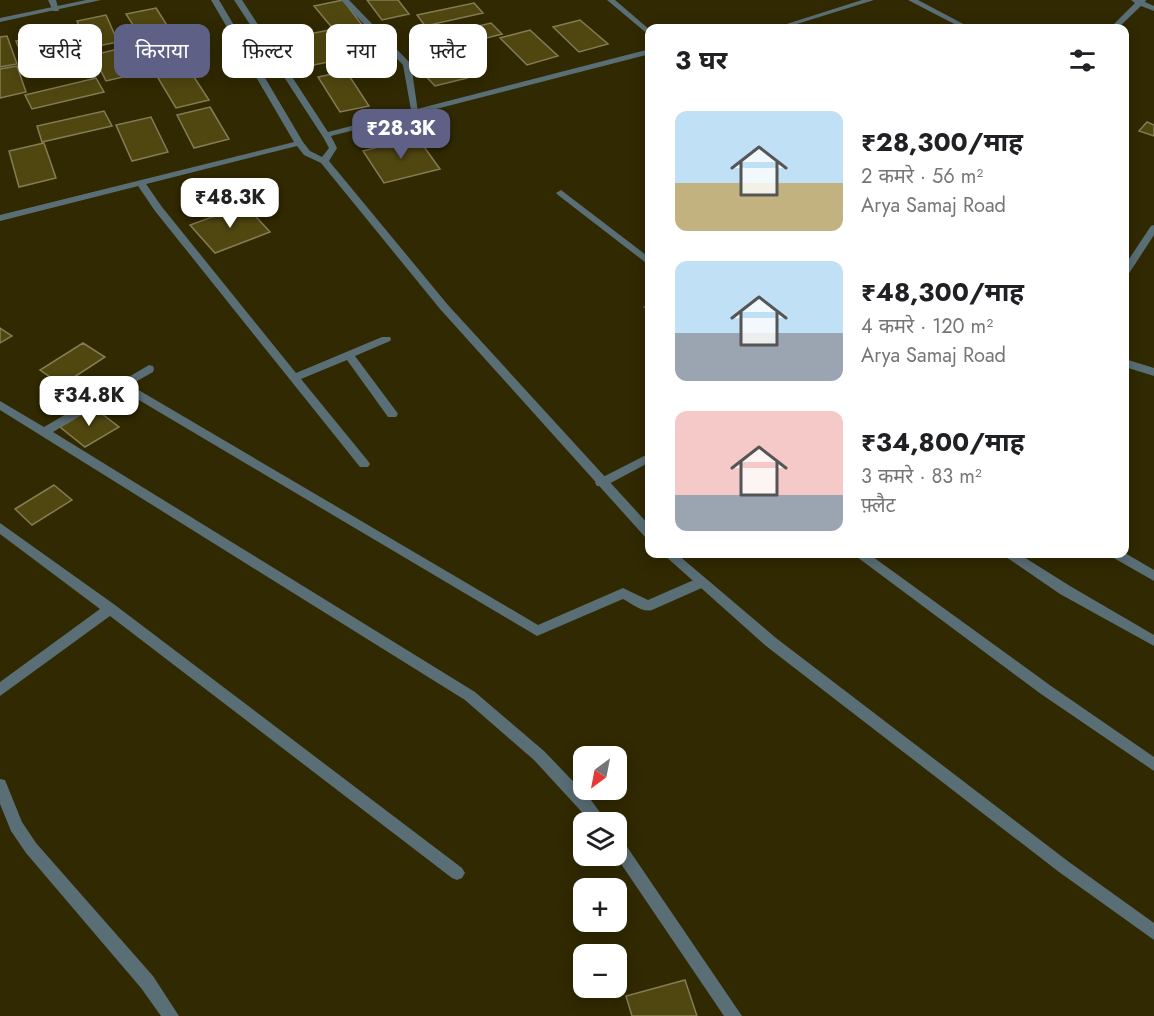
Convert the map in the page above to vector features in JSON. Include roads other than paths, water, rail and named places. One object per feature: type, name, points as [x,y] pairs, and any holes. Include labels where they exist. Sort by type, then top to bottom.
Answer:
[{"type":"street","points":[[52,0],[56,9]]},
{"type":"street","points":[[0,20],[96,0]]},
{"type":"street","points":[[215,0],[299,144],[307,153],[324,161],[444,306],[645,530]]},
{"type":"street","points":[[238,0],[333,148],[324,161]]},
{"type":"street","points":[[345,0],[407,64],[415,110]]},
{"type":"street","points":[[610,0],[645,30]]},
{"type":"street","points":[[791,24],[870,0]]},
{"type":"street","points":[[912,0],[959,24]]},
{"type":"street","points":[[1118,24],[1138,1],[1154,9]]},
{"type":"street","points":[[325,135],[645,52]]},
{"type":"street","points":[[0,218],[299,144]]},
{"type":"street","points":[[141,183],[158,209],[364,464]]},
{"type":"street","points":[[561,193],[645,259]]},
{"type":"street","points":[[1129,267],[1154,228]]},
{"type":"street","points":[[294,378],[386,339]]},
{"type":"street","points":[[349,355],[392,414]]},
{"type":"street","points":[[1129,364],[1154,372]]},
{"type":"street","points":[[46,431],[149,369]]},
{"type":"street","points":[[122,385],[537,631],[623,593],[647,606],[700,583]]},
{"type":"street","points":[[0,405],[46,431],[470,696],[515,731],[572,786],[592,812]]},
{"type":"street","points":[[601,483],[645,460]]},
{"type":"street","points":[[0,528],[457,873]]},
{"type":"street","points":[[673,558],[771,642],[855,708],[1154,932]]},
{"type":"street","points":[[866,558],[1046,690],[1154,765]]},
{"type":"street","points":[[1016,558],[1065,590],[1154,641]]},
{"type":"street","points":[[1123,558],[1154,576]]},
{"type":"street","points":[[0,690],[110,609]]},
{"type":"street","points":[[0,785],[16,826],[31,848],[147,982],[171,1016]]},
{"type":"street","points":[[627,859],[734,1016]]}]
